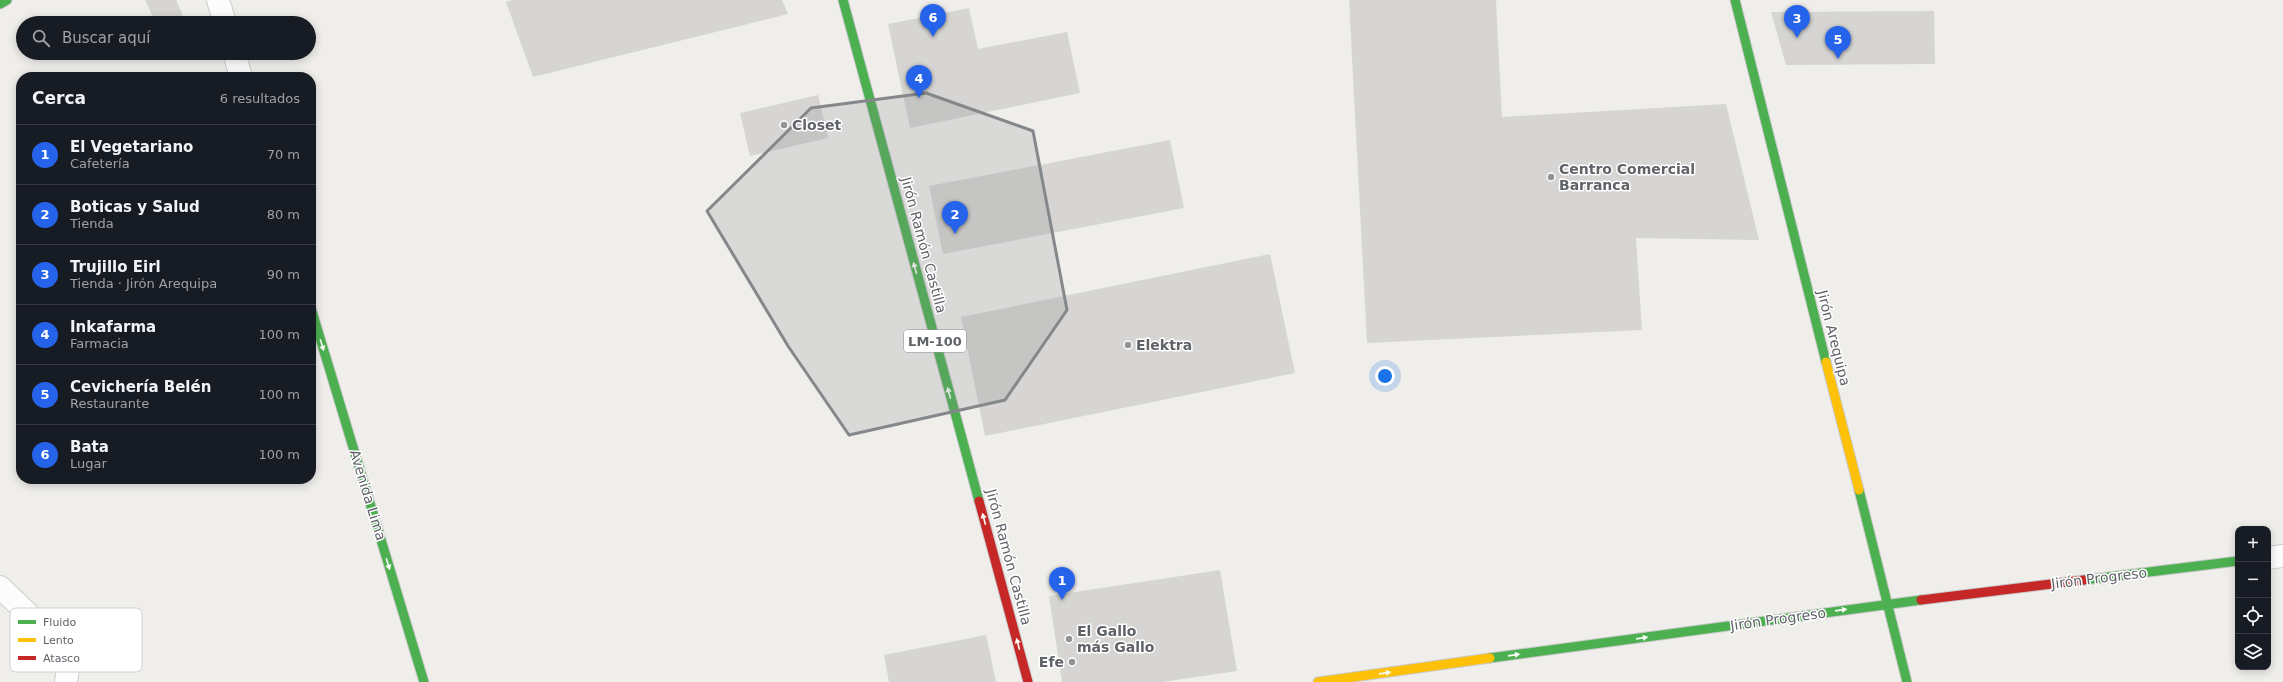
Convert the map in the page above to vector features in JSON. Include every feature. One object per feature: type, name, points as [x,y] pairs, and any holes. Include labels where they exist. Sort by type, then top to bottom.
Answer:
[{"type":"street","points":[[0,4],[7,0]]},
{"type":"street","points":[[218,0],[223,16]]},
{"type":"street","name":"Jirón Ramón Castilla","points":[[843,0],[1028,682]]},
{"type":"street","name":"Jirón Arequipa","points":[[1735,0],[1886,604],[1907,682]]},
{"type":"street","points":[[236,60],[240,72]]},
{"type":"street","name":"Avenida Lima","points":[[316,325],[424,682]]},
{"type":"street","points":[[2271,558],[2283,556]]},
{"type":"street","name":"Jirón Progreso","points":[[1318,682],[1886,604],[2235,561]]},
{"type":"street","points":[[0,588],[21,608]]},
{"type":"street","points":[[66,682],[68,672]]},
{"type":"highlighted area","points":[[926,93],[1033,131],[1067,310],[1005,400],[849,435],[788,346],[707,211],[811,108]]},
{"type":"building","points":[[145,0],[176,0],[183,16],[153,16]]},
{"type":"building","points":[[513,0],[782,0],[788,14],[533,77],[506,2]]},
{"type":"building","name":"Centro Comercial Barranca","points":[[1349,0],[1496,0],[1502,117],[1726,104],[1759,240],[1636,238],[1642,330],[1367,343]]},
{"type":"building","points":[[969,8],[978,49],[1067,32],[1080,93],[910,128],[888,24]]},
{"type":"building","points":[[1934,11],[1935,64],[1786,65],[1771,12]]},
{"type":"building","name":"Closet","points":[[818,95],[828,138],[750,156],[740,113]]},
{"type":"building","points":[[1170,140],[1184,208],[943,254],[929,186]]},
{"type":"building","name":"Elektra","points":[[1270,254],[1295,373],[985,436],[961,317]]},
{"type":"building","points":[[1220,570],[1237,671],[1162,682],[1062,682],[1049,596]]},
{"type":"building","points":[[986,635],[996,682],[889,682],[884,655]]},
{"type":"traffic: fast","points":[[0,4],[7,0]]},
{"type":"traffic: fast","points":[[843,0],[979,501]]},
{"type":"traffic: fast","points":[[1735,0],[1826,362]]},
{"type":"traffic: fast","points":[[316,325],[424,682]]},
{"type":"traffic: fast","points":[[1859,490],[1907,682]]},
{"type":"traffic: fast","points":[[2084,580],[2235,561]]},
{"type":"traffic: fast","points":[[1490,658],[1921,600]]},
{"type":"traffic: slow","points":[[1826,362],[1859,490]]},
{"type":"traffic: slow","points":[[1318,682],[1490,658]]},
{"type":"traffic: jam","points":[[979,501],[1028,682]]},
{"type":"traffic: jam","points":[[1921,600],[2084,580]]},
{"type":"place","name":"Bata","points":[[933,37]]},
{"type":"place","name":"Trujillo Eirl","points":[[1797,38]]},
{"type":"place","name":"Cevichería Belén","points":[[1838,59]]},
{"type":"place","name":"Inkafarma","points":[[919,98]]},
{"type":"place","name":"Closet","points":[[784,125]]},
{"type":"place","name":"Centro Comercial Barranca","points":[[1551,177]]},
{"type":"place","name":"Boticas y Salud","points":[[955,234]]},
{"type":"place","name":"Elektra","points":[[1128,345]]},
{"type":"place","name":"El Vegetariano","points":[[1062,600]]},
{"type":"place","name":"El Gallo más Gallo","points":[[1069,639]]},
{"type":"place","name":"Efe","points":[[1072,662]]}]
